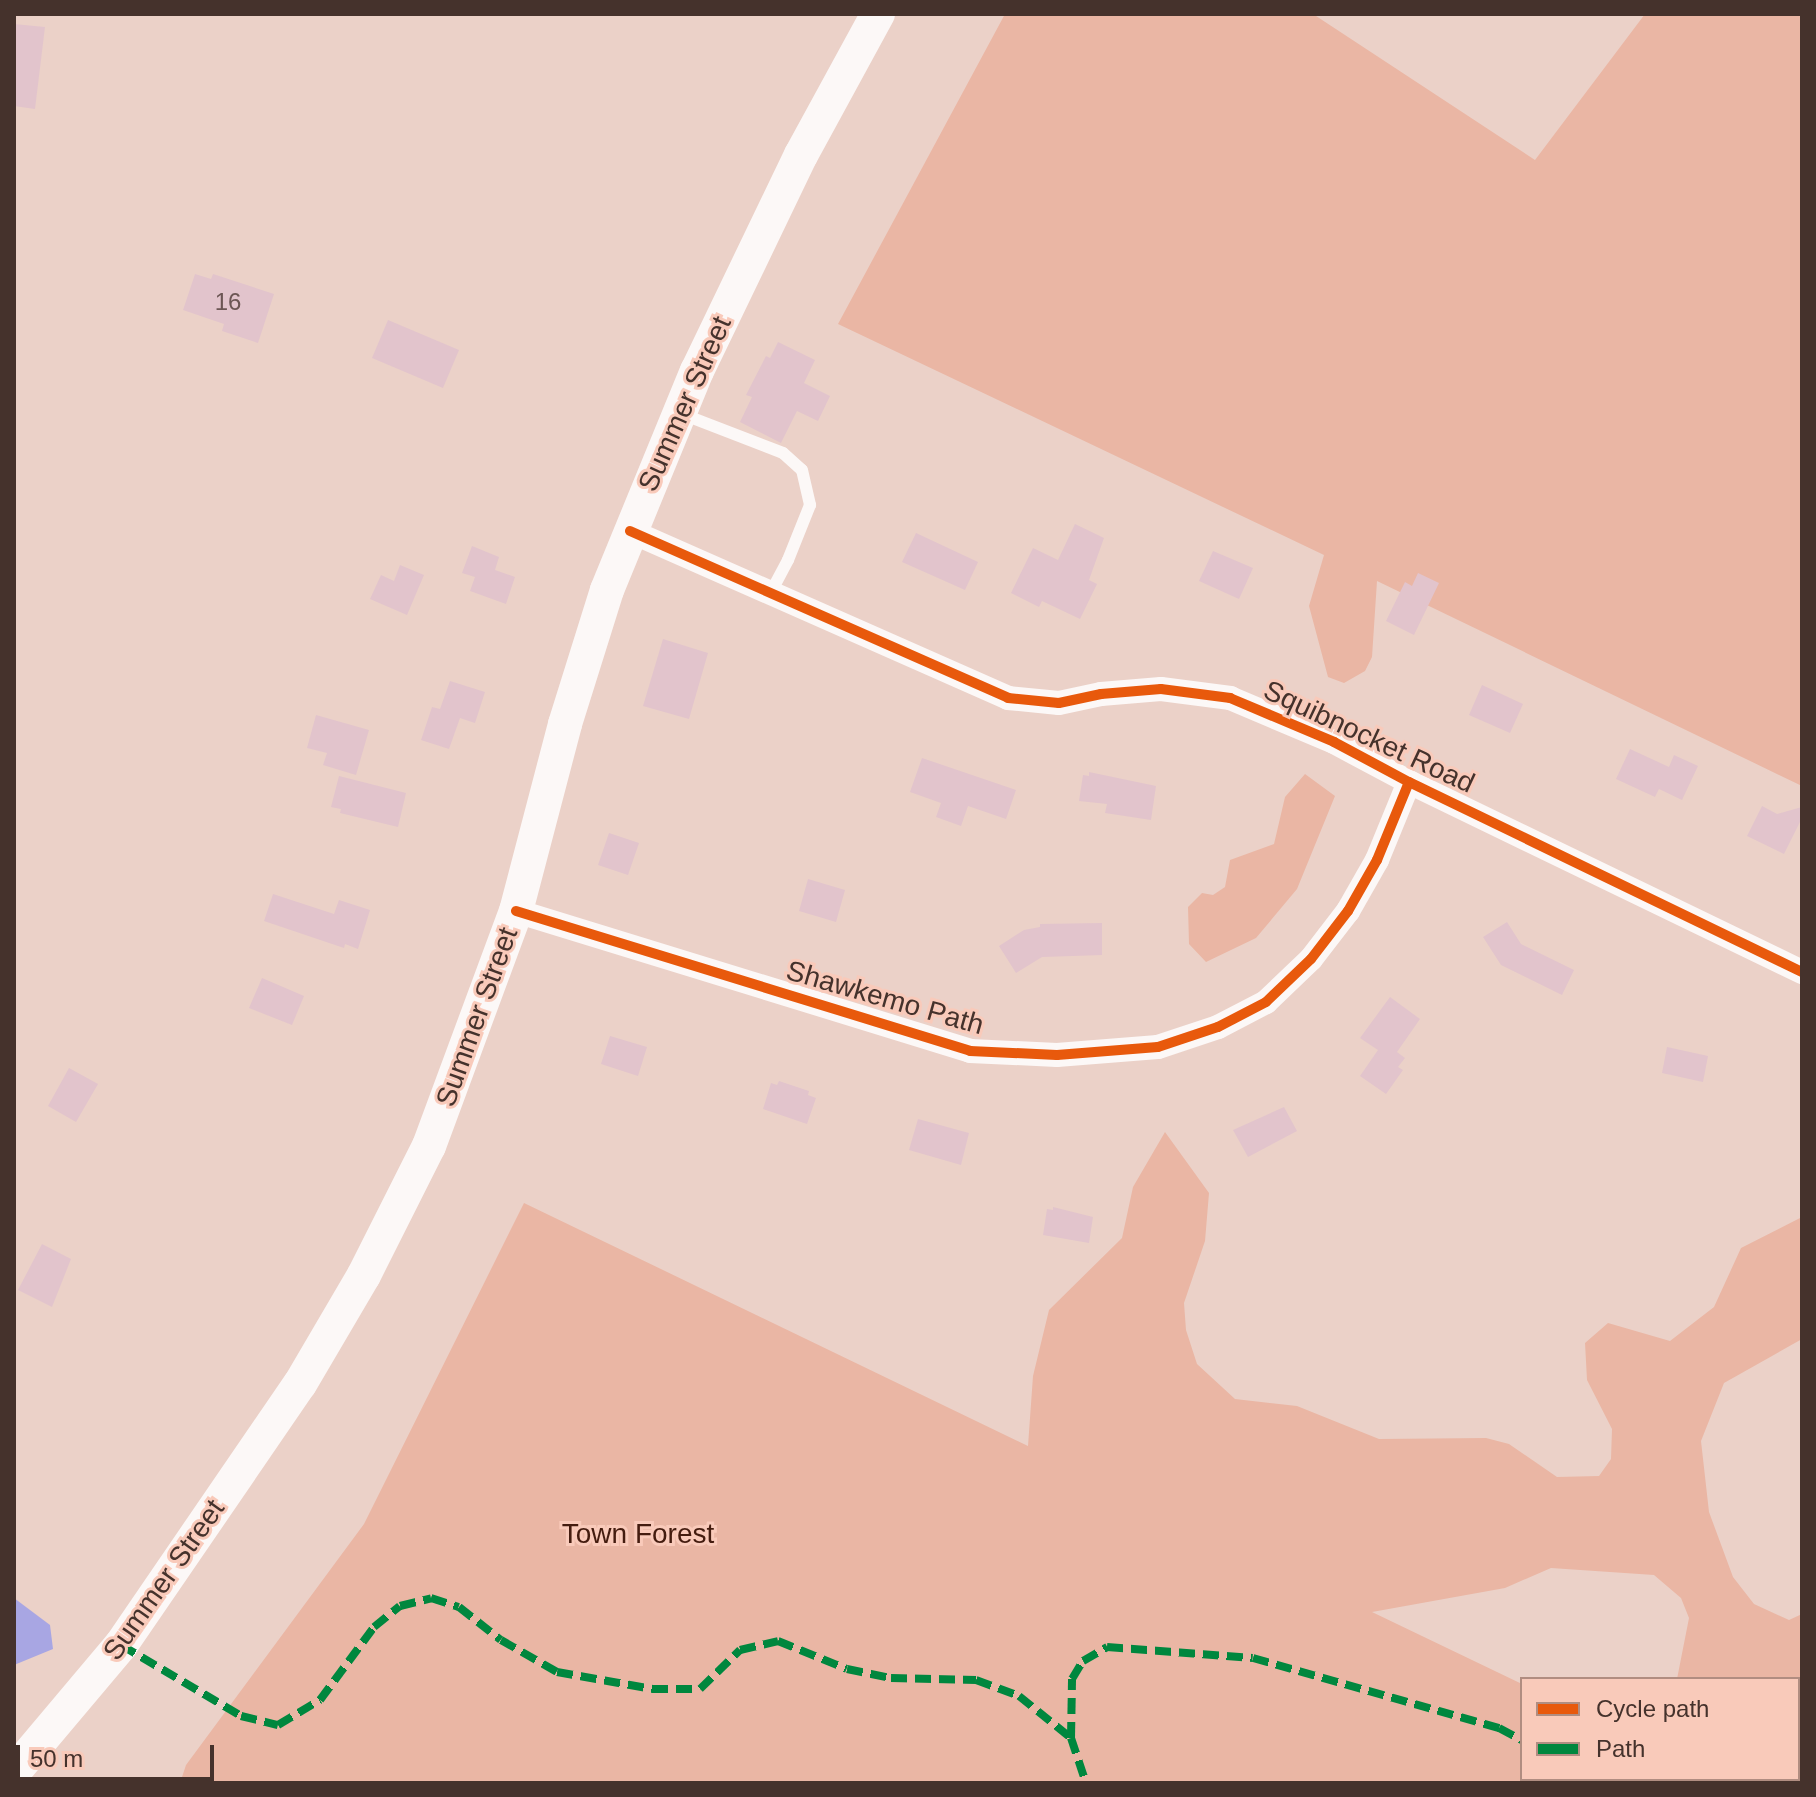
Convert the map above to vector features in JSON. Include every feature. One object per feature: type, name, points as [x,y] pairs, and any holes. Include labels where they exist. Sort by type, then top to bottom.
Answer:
[{"type":"main road","name":"Summer Street","points":[[14,1772],[141,1618],[300,1384],[364,1275],[429,1146],[516,911],[565,724],[607,590],[630,531],[679,413],[801,155],[878,14]]},
{"type":"street","name":"Squibnocket Road","points":[[630,531],[1008,698],[1059,703],[1101,694],[1161,689],[1230,698],[1334,742],[1409,782],[1802,972]]},
{"type":"street","name":"Shawkemo Path","points":[[516,911],[970,1051],[1057,1055],[1158,1047],[1218,1027],[1266,1002],[1311,959],[1348,911],[1377,860],[1409,782]]},
{"type":"lane","points":[[679,413],[783,453],[802,470],[810,505],[788,560],[769,595]]},
{"type":"green space","points":[[1005,14],[1313,14],[1535,160],[1645,14],[1802,14],[1802,786],[1377,581],[1372,657],[1365,671],[1344,683],[1328,677],[1309,606],[1324,555],[838,324]]},
{"type":"green space","points":[[1305,774],[1335,796],[1297,889],[1256,938],[1206,962],[1189,944],[1188,907],[1202,893],[1213,895],[1225,887],[1230,860],[1274,844],[1285,797]]},
{"type":"green space","name":"Town Forest","points":[[1165,1132],[1209,1193],[1205,1241],[1184,1303],[1186,1330],[1197,1364],[1235,1399],[1297,1406],[1379,1439],[1486,1438],[1509,1444],[1557,1477],[1599,1476],[1611,1459],[1612,1429],[1587,1380],[1585,1343],[1608,1323],[1670,1341],[1714,1307],[1741,1248],[1802,1217],[1802,1339],[1724,1383],[1701,1441],[1709,1512],[1733,1577],[1754,1604],[1789,1620],[1802,1614],[1802,1783],[180,1783],[186,1765],[364,1524],[524,1203],[1028,1446],[1033,1376],[1049,1310],[1122,1238],[1133,1187]],"holes":[[[1551,1568],[1654,1575],[1681,1598],[1689,1618],[1677,1677],[1800,1677],[1800,1781],[1520,1781],[1520,1683],[1372,1612],[1505,1588]]]},
{"type":"water","points":[[14,1598],[50,1625],[53,1649],[14,1665]]},
{"type":"building","points":[[14,24],[45,27],[35,109],[14,106]]},
{"type":"building","points":[[195,274],[211,279],[213,274],[274,294],[258,343],[222,331],[224,324],[183,310]]},
{"type":"building","points":[[388,320],[459,350],[443,388],[372,358]]},
{"type":"building","points":[[778,342],[815,360],[804,383],[830,396],[818,421],[797,411],[781,443],[740,422],[752,397],[746,395],[766,356],[770,358]]},
{"type":"building","points":[[1075,524],[1104,538],[1089,580],[1097,584],[1080,619],[1042,601],[1039,607],[1011,593],[1033,548],[1058,560]]},
{"type":"building","points":[[916,533],[978,562],[965,590],[902,562]]},
{"type":"building","points":[[472,546],[499,557],[495,570],[515,577],[506,604],[470,591],[475,577],[462,573]]},
{"type":"building","points":[[1213,551],[1253,568],[1239,599],[1199,581]]},
{"type":"building","points":[[400,565],[424,575],[407,615],[370,599],[381,575],[394,581]]},
{"type":"building","points":[[1418,573],[1439,583],[1414,635],[1386,621],[1405,582],[1412,586]]},
{"type":"building","points":[[663,639],[708,653],[689,719],[643,706]]},
{"type":"building","points":[[450,681],[485,692],[475,723],[460,718],[449,749],[421,740],[432,707],[440,709]]},
{"type":"building","points":[[1482,685],[1523,704],[1510,733],[1469,715]]},
{"type":"building","points":[[316,715],[369,730],[356,775],[323,765],[327,753],[307,748]]},
{"type":"building","points":[[1630,749],[1669,767],[1674,755],[1698,766],[1682,800],[1659,789],[1655,797],[1616,779]]},
{"type":"building","points":[[922,758],[1016,790],[1006,819],[968,806],[961,826],[936,817],[941,803],[910,792]]},
{"type":"building","points":[[1089,772],[1156,786],[1151,820],[1105,813],[1107,804],[1079,801],[1083,775],[1089,776]]},
{"type":"building","points":[[339,776],[406,793],[398,827],[340,813],[341,809],[331,807]]},
{"type":"building","points":[[1762,806],[1777,814],[1802,807],[1802,818],[1784,854],[1747,836]]},
{"type":"building","points":[[609,833],[639,843],[628,875],[598,865]]},
{"type":"building","points":[[808,879],[845,890],[836,922],[799,911]]},
{"type":"building","points":[[273,894],[334,914],[339,900],[370,910],[358,949],[345,944],[344,948],[264,921]]},
{"type":"building","points":[[1507,922],[1521,944],[1574,970],[1562,995],[1501,965],[1483,937]]},
{"type":"building","points":[[1102,923],[1102,955],[1042,957],[1016,973],[999,946],[1024,930],[1040,927],[1040,924]]},
{"type":"building","points":[[262,978],[304,996],[292,1025],[249,1008]]},
{"type":"building","points":[[1390,997],[1420,1019],[1397,1052],[1405,1058],[1398,1067],[1403,1070],[1386,1094],[1360,1076],[1378,1050],[1360,1038]]},
{"type":"building","points":[[610,1036],[647,1047],[638,1076],[601,1064]]},
{"type":"building","points":[[1667,1047],[1708,1056],[1703,1082],[1662,1073]]},
{"type":"building","points":[[69,1068],[98,1084],[76,1122],[48,1106]]},
{"type":"building","points":[[779,1081],[809,1091],[808,1095],[816,1098],[807,1124],[763,1109],[771,1083],[777,1085]]},
{"type":"building","points":[[1284,1107],[1297,1131],[1248,1157],[1233,1130]]},
{"type":"building","points":[[918,1119],[969,1133],[961,1165],[909,1150]]},
{"type":"building","points":[[1053,1207],[1093,1217],[1089,1243],[1043,1235],[1047,1209],[1053,1210]]},
{"type":"building","points":[[42,1244],[71,1259],[52,1307],[18,1290]]},
{"type":"marked path","points":[[121,1645],[241,1716],[278,1725],[320,1700],[374,1627],[400,1606],[431,1598],[459,1607],[501,1640],[557,1672],[652,1689],[700,1689],[740,1650],[778,1641],[847,1669],[891,1678],[976,1680],[1019,1696],[1071,1738],[1086,1783]]},
{"type":"marked path","points":[[1071,1738],[1072,1679],[1083,1661],[1107,1647],[1253,1658],[1499,1728],[1520,1739]]},
{"type":"marked path","points":[[1608,1781],[1612,1783]]},
{"type":"cycle path","points":[[630,531],[1008,698],[1059,703],[1101,694],[1161,689],[1230,698],[1334,742],[1409,782],[1802,972]]},
{"type":"cycle path","points":[[516,911],[970,1051],[1057,1055],[1158,1047],[1218,1027],[1266,1002],[1311,959],[1348,911],[1377,860],[1409,782]]}]
